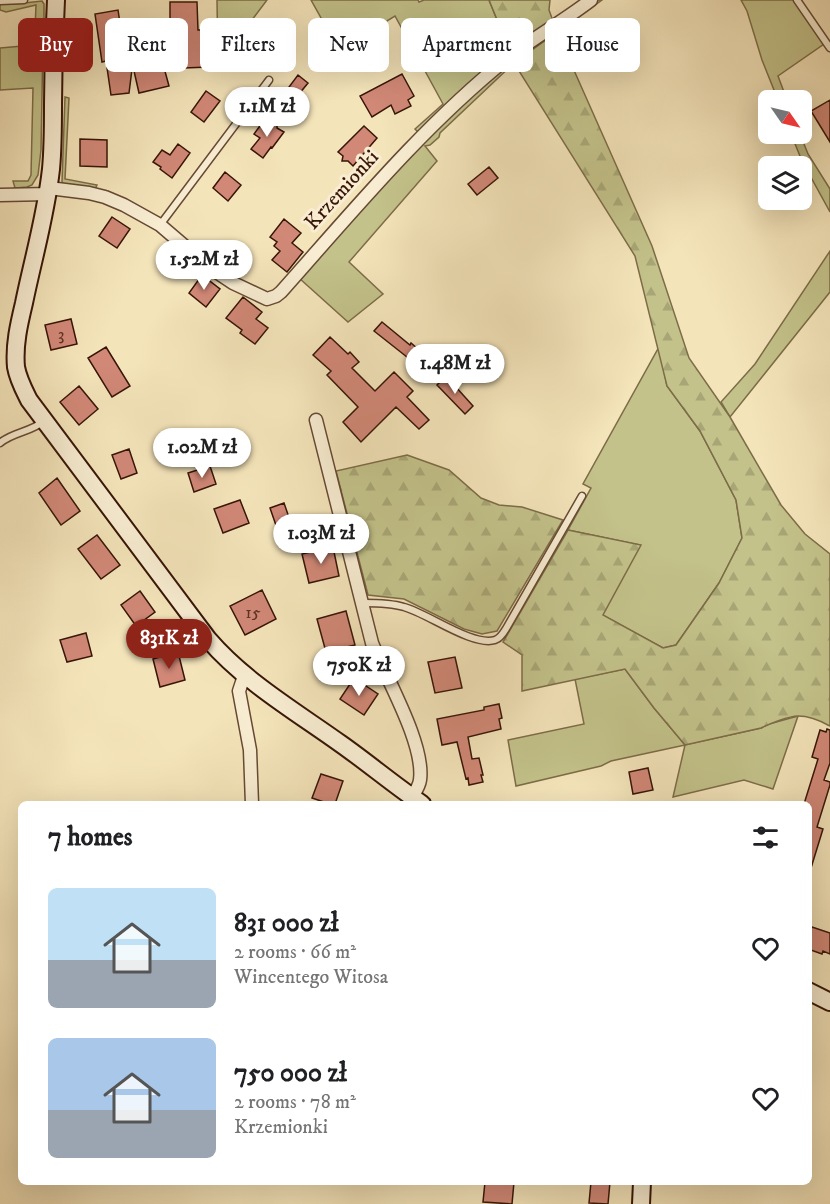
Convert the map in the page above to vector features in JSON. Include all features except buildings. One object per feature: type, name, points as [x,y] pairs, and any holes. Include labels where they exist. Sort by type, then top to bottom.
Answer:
[{"type":"street","points":[[56,0],[53,147],[48,191],[18,332],[16,368],[21,384],[29,400],[223,657],[244,676],[344,746],[417,801],[420,778],[418,753],[398,700],[372,643],[315,420]]},
{"type":"street","name":"Krzemionki","points":[[0,195],[48,191],[89,193],[105,197],[160,225],[232,284],[267,299],[276,296],[434,125],[509,58],[591,0]]},
{"type":"street","points":[[244,676],[239,691],[250,750],[252,801]]},
{"type":"street","points":[[812,993],[830,1002]]},
{"type":"street","points":[[641,1204],[642,1185]]},
{"type":"lane","points":[[0,1],[24,0]]},
{"type":"lane","points":[[797,0],[830,48]]},
{"type":"lane","points":[[160,225],[269,80]]},
{"type":"lane","points":[[0,443],[10,436],[37,426],[44,420]]},
{"type":"lane","points":[[362,603],[403,606],[471,638],[483,641],[495,640],[507,627],[582,496]]},
{"type":"green space","points":[[217,0],[267,0],[253,18],[217,18]]},
{"type":"green space","points":[[311,0],[418,0],[419,2],[424,0],[489,0],[496,18],[401,18],[401,27],[395,16],[389,20],[321,18]]},
{"type":"green space","points":[[489,0],[550,0],[549,10],[552,18],[545,18],[545,27],[533,36],[533,18],[496,18]]},
{"type":"green space","points":[[596,0],[602,0],[577,18],[570,18]]},
{"type":"green space","points":[[741,0],[793,0],[824,44],[778,76],[783,90],[774,90],[747,11]]},
{"type":"green space","points":[[42,1],[44,18],[35,18],[36,5],[6,12],[0,10],[0,4]]},
{"type":"green space","points":[[545,36],[545,41],[533,49],[533,44]]},
{"type":"green space","points":[[545,41],[545,72],[575,72],[652,246],[689,358],[730,417],[781,505],[805,534],[830,554],[830,726],[811,718],[794,716],[761,728],[685,745],[625,669],[522,691],[522,655],[503,642],[568,530],[641,545],[603,615],[663,648],[676,645],[719,583],[742,538],[736,500],[700,431],[667,386],[635,256],[520,72],[533,72],[533,49]]},
{"type":"green space","points":[[18,46],[18,72],[42,72],[41,150],[38,175],[32,185],[27,187],[15,188],[13,181],[28,181],[31,175],[33,88],[0,90],[0,48]]},
{"type":"green space","points":[[426,72],[489,72],[420,132],[415,129],[443,104]]},
{"type":"green space","points":[[498,72],[504,72],[440,133],[439,137],[430,145],[425,146],[437,161],[349,262],[383,294],[348,322],[299,278],[407,159]]},
{"type":"green space","points":[[65,97],[69,98],[65,179],[97,185],[95,189],[62,182]]},
{"type":"green space","points":[[795,144],[804,144],[809,156],[800,156]]},
{"type":"green space","points":[[812,160],[830,189],[830,212],[812,179]]},
{"type":"green space","points":[[830,251],[830,292],[730,417],[721,402],[755,364]]},
{"type":"green space","points":[[659,347],[667,386],[700,431],[736,500],[742,538],[719,583],[676,645],[663,648],[602,615],[640,545],[568,530],[591,488],[583,484]]},
{"type":"green space","points":[[407,455],[449,470],[481,498],[499,505],[522,507],[563,520],[497,631],[482,634],[464,629],[404,599],[368,595],[336,471]]},
{"type":"green space","points":[[625,669],[685,745],[611,761],[601,766],[516,786],[508,740],[584,724],[575,679]]},
{"type":"green space","points":[[798,716],[773,789],[744,780],[673,797],[685,745],[761,728]]}]
